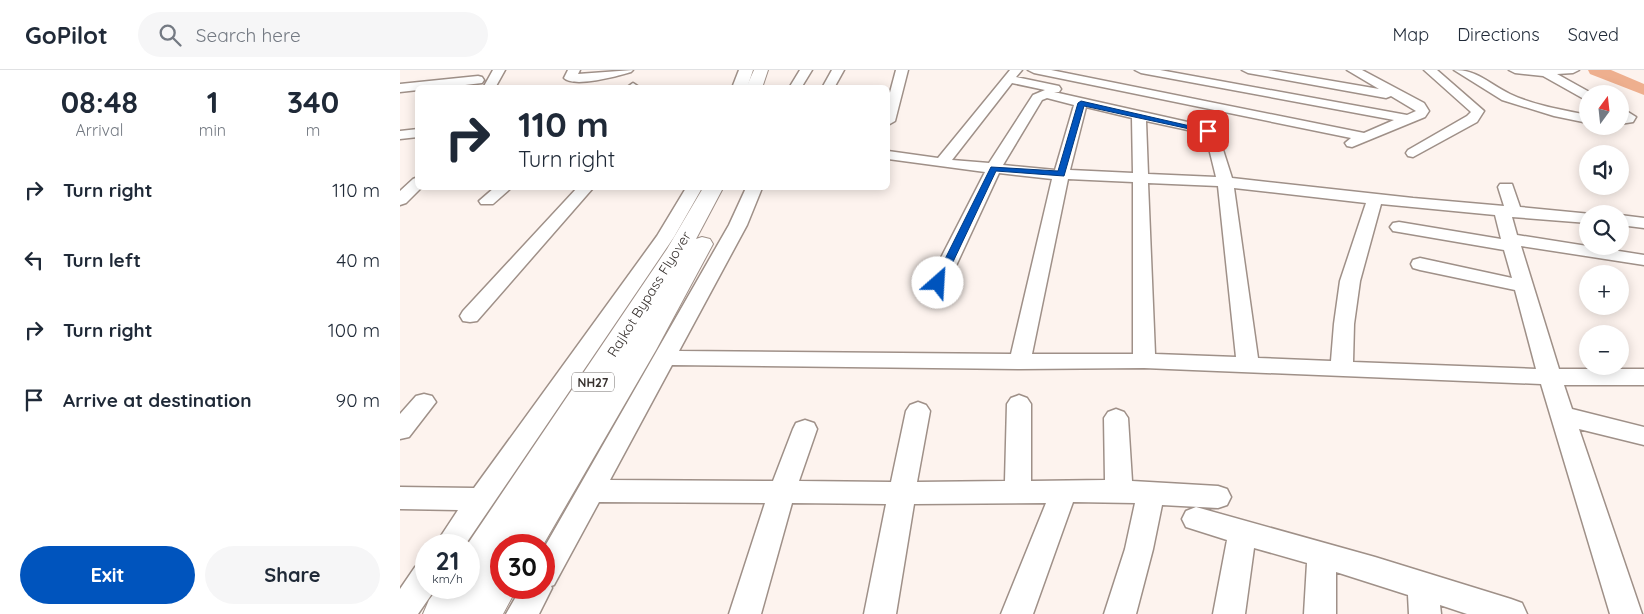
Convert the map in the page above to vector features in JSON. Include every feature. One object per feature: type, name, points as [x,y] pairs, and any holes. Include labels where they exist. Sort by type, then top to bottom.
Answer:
[{"type":"highway","points":[[755,85],[761,70]]},
{"type":"highway","name":"Rajkot Bypass Flyover","points":[[480,557],[679,249],[712,190]]},
{"type":"highway","name":"Rajkot Bypass Flyover","points":[[530,534],[642,350],[731,190]]},
{"type":"highway","points":[[443,614],[453,599]]},
{"type":"highway","points":[[481,614],[490,599]]},
{"type":"main road","points":[[741,85],[746,70]]},
{"type":"street","points":[[490,85],[498,70]]},
{"type":"street","points":[[574,70],[570,78],[607,76],[627,70]]},
{"type":"street","points":[[797,85],[806,70]]},
{"type":"street","points":[[830,85],[838,70]]},
{"type":"street","points":[[890,104],[892,88],[902,70]]},
{"type":"street","points":[[1034,70],[1364,137]]},
{"type":"street","points":[[1141,70],[1186,74],[1409,120]]},
{"type":"street","points":[[1248,70],[1401,96]]},
{"type":"street","points":[[1345,147],[1364,137],[1409,120],[1423,111],[1419,106],[1353,70]]},
{"type":"street","points":[[1430,70],[1450,70]]},
{"type":"street","points":[[1413,153],[1472,119],[1478,111],[1430,70]]},
{"type":"street","points":[[1460,70],[1506,97],[1558,113],[1579,117]]},
{"type":"street","points":[[1514,70],[1546,74],[1579,91]]},
{"type":"street","points":[[1546,74],[1551,71],[1573,70]]},
{"type":"street","points":[[1159,96],[1186,74]]},
{"type":"street","points":[[942,163],[1013,75],[1218,123]]},
{"type":"street","points":[[426,85],[479,79]]},
{"type":"street","points":[[400,88],[415,86]]},
{"type":"street","points":[[938,283],[994,168],[1037,98],[1046,94],[1201,129],[1212,134],[1225,182],[1248,364]]},
{"type":"street","points":[[1020,362],[1061,174],[1081,103]]},
{"type":"street","points":[[1139,116],[1144,361]]},
{"type":"street","points":[[400,128],[415,127]]},
{"type":"street","points":[[400,135],[415,133]]},
{"type":"street","points":[[890,155],[942,163],[1061,174],[1225,182],[1508,212],[1579,217]]},
{"type":"street","points":[[400,184],[415,170]]},
{"type":"street","points":[[400,200],[415,185]]},
{"type":"street","points":[[1506,187],[1511,243],[1550,377],[1626,614]]},
{"type":"street","points":[[486,201],[500,190]]},
{"type":"street","points":[[470,316],[583,190]]},
{"type":"street","points":[[457,534],[665,237],[693,190]]},
{"type":"street","points":[[555,555],[738,225],[753,190]]},
{"type":"street","points":[[1342,368],[1344,324],[1350,281],[1375,198]]},
{"type":"street","points":[[1629,221],[1644,223]]},
{"type":"street","points":[[1399,227],[1644,260]]},
{"type":"street","points":[[1420,264],[1524,286]]},
{"type":"street","points":[[664,358],[1020,362],[1144,361],[1550,377],[1644,377]]},
{"type":"street","points":[[400,430],[424,402]]},
{"type":"street","points":[[1018,491],[1019,404]]},
{"type":"street","points":[[880,614],[918,411]]},
{"type":"street","points":[[1564,416],[1644,436]]},
{"type":"street","points":[[1116,418],[1118,492]]},
{"type":"street","points":[[745,614],[782,492],[805,428]]},
{"type":"street","points":[[590,491],[902,493],[1064,491],[1218,497]]},
{"type":"street","points":[[1017,614],[1064,491]]},
{"type":"street","points":[[1120,614],[1139,549],[1152,493]]},
{"type":"street","points":[[400,498],[481,499]]},
{"type":"street","points":[[1196,519],[1375,570],[1424,600],[1511,614]]},
{"type":"street","points":[[1229,614],[1242,533]]},
{"type":"street","points":[[1320,614],[1322,556]]},
{"type":"street","points":[[400,614],[415,593]]},
{"type":"street","points":[[522,614],[531,599]]},
{"type":"waterway","points":[[1596,70],[1644,90]]},
{"type":"route","points":[[938,283],[994,168],[1061,174],[1081,103],[1208,131]]}]
